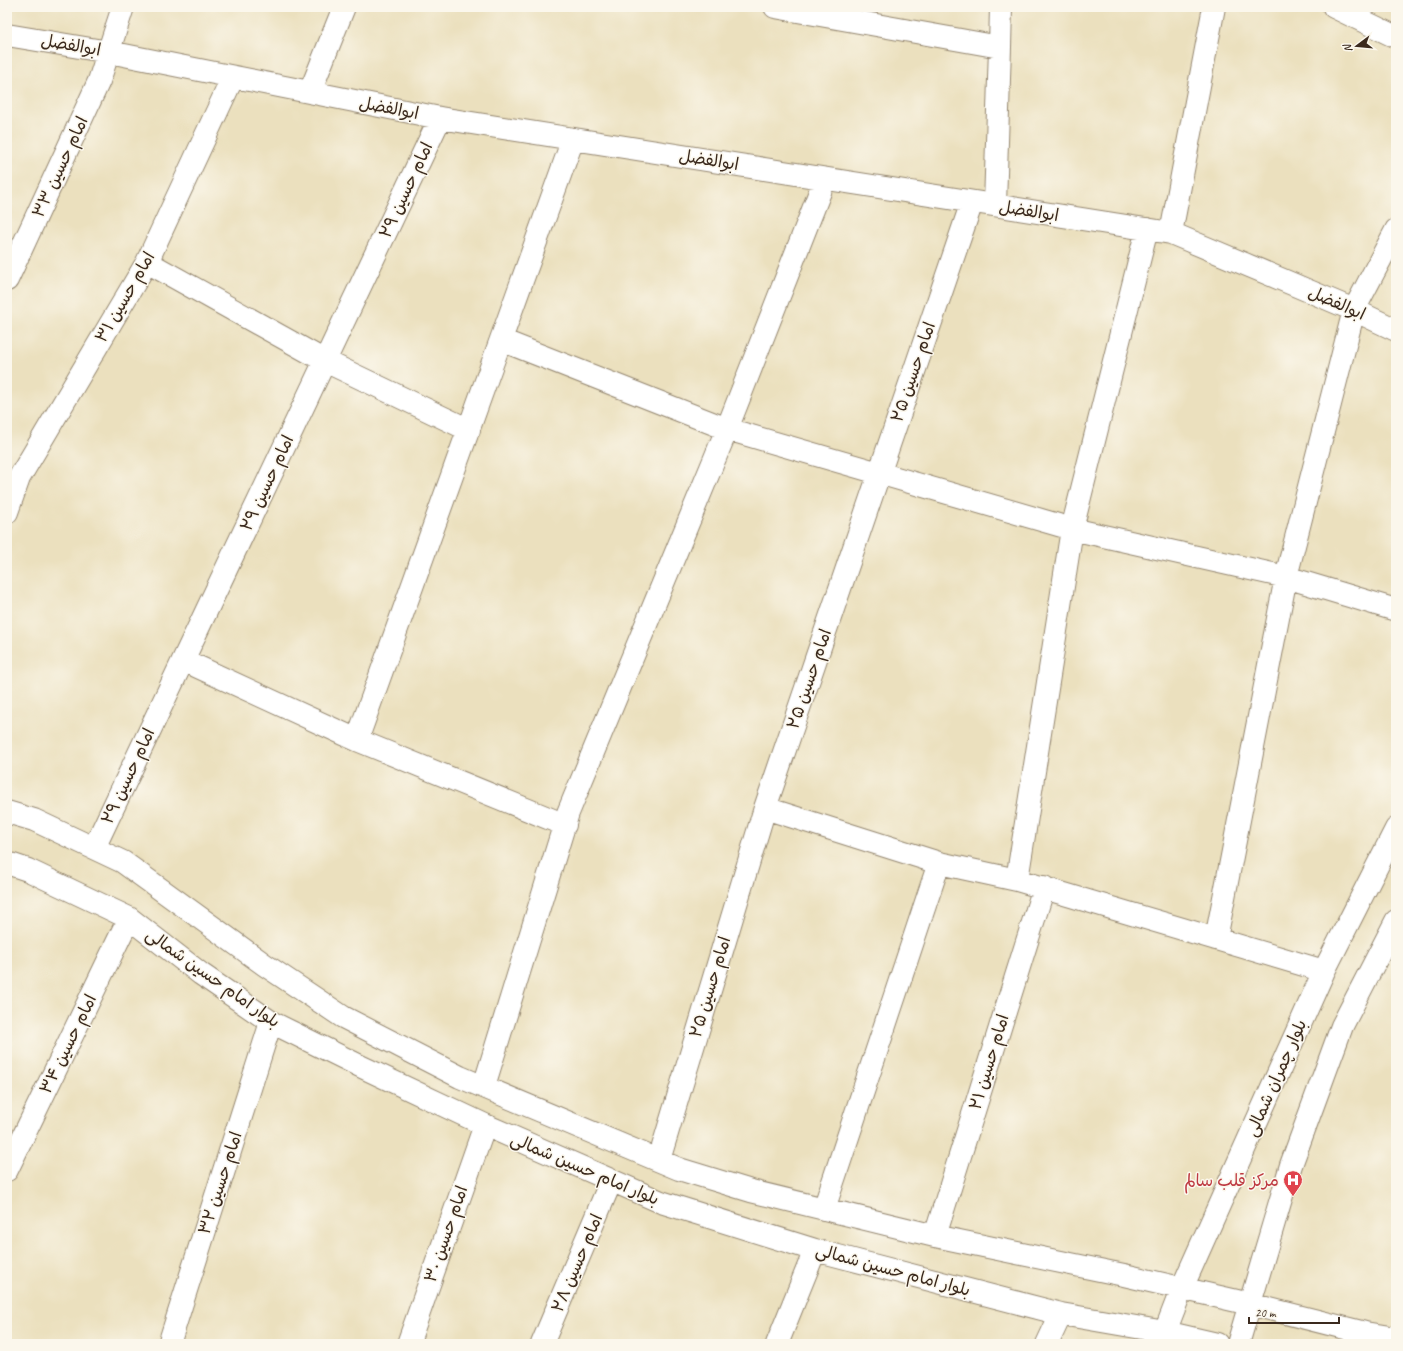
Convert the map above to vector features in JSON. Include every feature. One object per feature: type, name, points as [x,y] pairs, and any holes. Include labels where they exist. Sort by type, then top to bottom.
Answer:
[{"type":"street","name":"امام حسین ۳۳","points":[[7,280],[99,81],[123,7]]},
{"type":"street","points":[[310,92],[344,7]]},
{"type":"street","points":[[775,7],[1000,47]]},
{"type":"street","points":[[995,205],[1001,7]]},
{"type":"street","points":[[1171,233],[1214,7]]},
{"type":"street","points":[[1334,7],[1396,37]]},
{"type":"street","name":"ابوالفضل","points":[[7,35],[109,52],[440,118],[1171,233],[1354,310],[1396,330]]},
{"type":"street","name":"امام حسین ۳۱","points":[[7,512],[20,478],[147,262],[232,77]]},
{"type":"street","name":"امام حسین ۲۹","points":[[94,848],[440,118]]},
{"type":"street","points":[[357,740],[574,139]]},
{"type":"street","points":[[484,1086],[571,806],[727,429],[825,179]]},
{"type":"street","name":"امام حسین ۲۵","points":[[658,1160],[765,808],[972,202]]},
{"type":"street","points":[[1017,880],[1072,529],[1147,229]]},
{"type":"street","points":[[1216,939],[1286,577],[1354,310],[1396,230]]},
{"type":"street","points":[[147,262],[325,361],[468,430]]},
{"type":"street","points":[[501,340],[727,429],[1072,529],[1286,577],[1396,610]]},
{"type":"street","points":[[183,660],[357,740],[565,825]]},
{"type":"street","points":[[765,808],[939,863],[1017,880],[1324,971]]},
{"type":"street","points":[[7,812],[34,820],[123,862],[265,965],[343,1017],[460,1077],[679,1168],[751,1191],[935,1236],[1182,1288],[1365,1333],[1396,1338]]},
{"type":"street","name":"بلوار چمران شمالی","points":[[1165,1332],[1182,1288],[1324,971],[1396,829]]},
{"type":"street","name":"بلوار امام حسین شمالی","points":[[7,862],[28,870],[129,918],[201,974],[271,1022],[485,1125],[661,1202],[815,1250],[1061,1314],[1165,1332],[1206,1343]]},
{"type":"street","points":[[824,1209],[939,863]]},
{"type":"street","name":"امام حسین ۲۱","points":[[935,1236],[1044,888]]},
{"type":"street","name":"امام حسین ۳۴","points":[[7,1170],[129,918]]},
{"type":"street","points":[[1238,1344],[1291,1165],[1342,1026],[1396,921]]},
{"type":"street","name":"امام حسین ۳۲","points":[[169,1344],[271,1022]]},
{"type":"street","name":"امام حسین ۳۰","points":[[408,1344],[485,1125]]},
{"type":"street","name":"امام حسین ۲۸","points":[[542,1344],[611,1181]]},
{"type":"street","points":[[777,1344],[815,1250]]},
{"type":"street","points":[[1047,1344],[1061,1314]]},
{"type":"place","name":"مرکز قلب سالم","points":[[1293,1197]]}]
